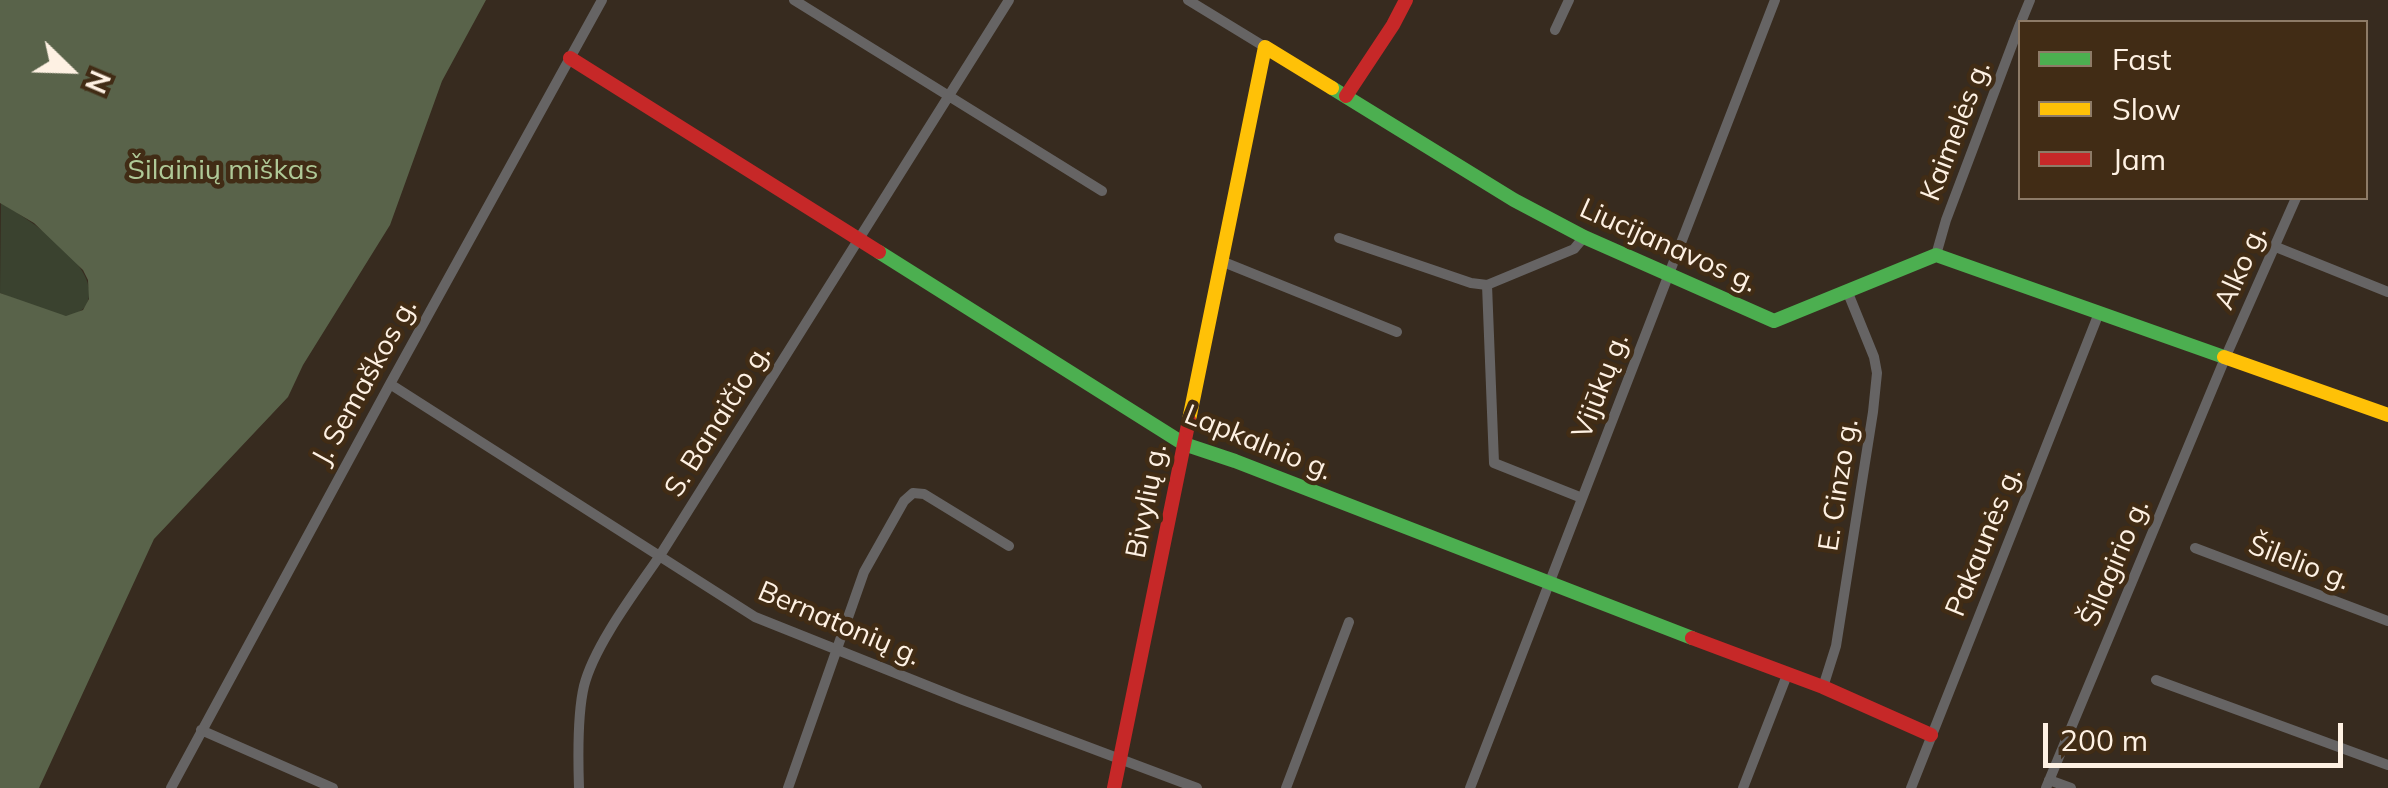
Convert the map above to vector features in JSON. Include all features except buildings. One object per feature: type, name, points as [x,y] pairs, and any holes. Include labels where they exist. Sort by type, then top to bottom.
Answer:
[{"type":"street","name":"J. Semaškos g.","points":[[172,788],[602,0]]},
{"type":"street","points":[[794,0],[1102,191]]},
{"type":"street","name":"S. Banaičio g.","points":[[579,788],[584,685],[616,622],[1009,0]]},
{"type":"street","name":"Liucijanavos g.","points":[[1188,0],[1514,200],[1584,236],[1774,321],[1936,255]]},
{"type":"street","points":[[1346,96],[1394,25],[1406,0]]},
{"type":"street","points":[[1555,30],[1568,0]]},
{"type":"street","name":"Vijūkų g.","points":[[1470,788],[1775,0]]},
{"type":"street","name":"Kaimelės g.","points":[[1936,255],[2018,32]]},
{"type":"street","name":"Bivylių g.","points":[[1114,788],[1265,47]]},
{"type":"street","name":"Lapkalnio g.","points":[[570,58],[1184,444],[1823,687],[1931,735]]},
{"type":"street","name":"Alko g.","points":[[2226,356],[2295,200]]},
{"type":"street","points":[[1340,238],[1471,284],[1487,284],[1574,249],[1584,236]]},
{"type":"street","points":[[2276,246],[2388,292]]},
{"type":"street","points":[[1936,255],[2388,414]]},
{"type":"street","points":[[1221,261],[1397,332]]},
{"type":"street","points":[[1487,284],[1494,463],[1582,498]]},
{"type":"street","name":"E. Cinzo g.","points":[[1823,687],[1836,646],[1877,373],[1848,293]]},
{"type":"street","name":"Pakaunės g.","points":[[1911,788],[2099,313]]},
{"type":"street","name":"Šilagirio g.","points":[[2048,784],[2226,356]]},
{"type":"street","name":"Bernatonių g.","points":[[390,384],[754,617],[1197,788]]},
{"type":"street","points":[[788,788],[874,552],[904,501],[913,494],[924,494],[1009,546]]},
{"type":"street","name":"Šilelio g.","points":[[2195,548],[2388,621]]},
{"type":"street","points":[[1286,788],[1349,622]]},
{"type":"street","points":[[1744,788],[1787,675]]},
{"type":"street","points":[[2156,680],[2388,766]]},
{"type":"street","points":[[201,730],[333,788]]},
{"type":"street","points":[[2048,784],[2071,788]]},
{"type":"green space","name":"Šilainių miškas","points":[[0,0],[486,0],[442,81],[390,225],[303,365],[288,397],[154,539],[39,788],[0,788],[0,293],[66,316],[83,310],[89,299],[83,270],[34,223],[0,203]]},
{"type":"green space","points":[[1,203],[44,232],[74,260],[89,290],[87,304],[81,311],[62,316],[0,293]]},
{"type":"traffic: fast","points":[[1332,88],[1514,200],[1584,237],[1774,321],[1936,255],[2224,357]]},
{"type":"traffic: fast","points":[[879,252],[1184,444],[1692,638]]},
{"type":"traffic: slow","points":[[1189,420],[1265,47],[1332,88]]},
{"type":"traffic: slow","points":[[2224,357],[2388,415]]},
{"type":"traffic: jam","points":[[1346,96],[1406,0]]},
{"type":"traffic: jam","points":[[570,58],[879,252]]},
{"type":"traffic: jam","points":[[1114,788],[1189,420]]},
{"type":"traffic: jam","points":[[1692,638],[1823,687],[1931,735]]}]
